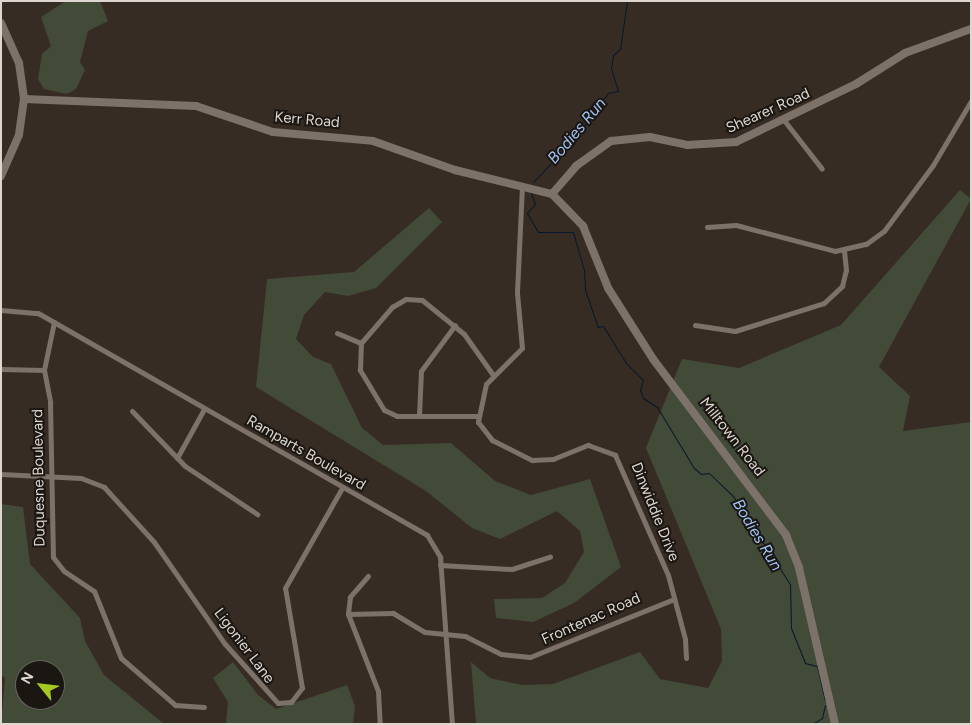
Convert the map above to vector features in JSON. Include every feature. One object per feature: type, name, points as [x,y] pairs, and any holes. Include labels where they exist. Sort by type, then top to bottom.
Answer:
[{"type":"street","points":[[1,23],[20,63],[24,99],[19,135],[1,176]]},
{"type":"street","name":"Shearer Road","points":[[552,194],[576,166],[611,141],[650,136],[680,144],[724,146],[856,84],[905,53],[971,29]]},
{"type":"street","name":"Kerr Road","points":[[24,99],[196,106],[273,132],[373,141],[455,170],[552,194]]},
{"type":"street","points":[[707,227],[736,225],[844,251],[866,244],[884,231],[933,165],[971,101]]},
{"type":"street","points":[[783,119],[822,169]]},
{"type":"street","points":[[494,375],[455,325],[422,300],[406,299],[392,308],[361,343],[360,370],[378,403],[397,416],[478,416],[480,396],[494,375],[522,348],[517,293],[522,186]]},
{"type":"street","name":"Milltown Road","points":[[552,194],[583,226],[608,288],[653,359],[786,535],[798,568],[835,724]]},
{"type":"street","points":[[695,325],[735,331],[824,303],[842,286],[846,270],[844,251]]},
{"type":"street","name":"Ramparts Boulevard","points":[[1,310],[30,311],[54,322],[426,536],[436,547],[440,565],[452,724]]},
{"type":"street","name":"Duquesne Boulevard","points":[[54,322],[44,370],[50,402],[51,477],[56,562],[94,591],[121,658],[176,705],[204,707]]},
{"type":"street","points":[[419,416],[421,371],[455,325]]},
{"type":"street","points":[[337,333],[361,343]]},
{"type":"street","points":[[1,369],[44,370]]},
{"type":"street","points":[[176,458],[204,409]]},
{"type":"street","points":[[132,411],[176,458],[257,514]]},
{"type":"street","name":"Dinwiddie Drive","points":[[478,416],[485,434],[532,460],[553,459],[588,445],[616,455],[655,541],[674,599],[686,658]]},
{"type":"street","name":"Ligonier Lane","points":[[1,474],[90,480],[108,492],[154,542],[225,644],[278,703],[291,702],[302,688],[285,588],[342,488]]},
{"type":"street","points":[[440,565],[512,569],[550,557]]},
{"type":"street","points":[[368,576],[350,597],[348,614],[378,691],[380,724]]},
{"type":"street","name":"Frontenac Road","points":[[348,614],[393,613],[419,630],[465,636],[501,654],[530,656],[674,599]]},
{"type":"green space","points":[[66,1],[100,1],[108,21],[88,31],[80,62],[85,70],[76,89],[67,94],[44,89],[38,79],[42,54],[51,46],[41,17]]},
{"type":"green space","points":[[960,190],[971,199],[879,367],[910,396],[903,431],[971,422],[971,724],[476,724],[471,662],[490,678],[522,685],[553,684],[640,652],[660,679],[708,688],[722,661],[721,629],[646,448],[682,359],[739,368],[841,325]]},
{"type":"green space","points":[[429,208],[442,222],[376,288],[348,296],[325,292],[304,315],[296,339],[313,357],[331,364],[362,428],[383,445],[451,443],[495,481],[531,495],[590,479],[621,567],[574,603],[533,622],[496,618],[494,599],[542,598],[565,583],[584,552],[580,531],[557,511],[500,539],[472,528],[426,491],[256,387],[267,279],[354,272]]},
{"type":"green space","points":[[1,504],[23,507],[30,564],[80,618],[85,641],[104,675],[164,724],[1,724],[5,678],[1,675]]},
{"type":"green space","points":[[233,662],[258,695],[276,709],[347,685],[355,706],[353,724],[226,724],[228,702],[213,678]]},
{"type":"waterway","name":"Bodies Run","points":[[533,182],[576,137],[608,93],[618,91],[611,68],[613,55],[620,49],[627,1]]},
{"type":"waterway","name":"Bodies Run","points":[[531,193],[535,204],[527,213],[538,232],[573,232],[584,270],[585,290],[598,327],[603,326],[626,363],[643,380],[640,390],[643,398],[657,407],[694,468],[701,474],[709,473],[733,496],[790,584],[791,628],[805,663],[817,666],[825,700]]},
{"type":"waterway","name":"Bodies Run","points":[[812,724],[822,718],[825,705]]}]
